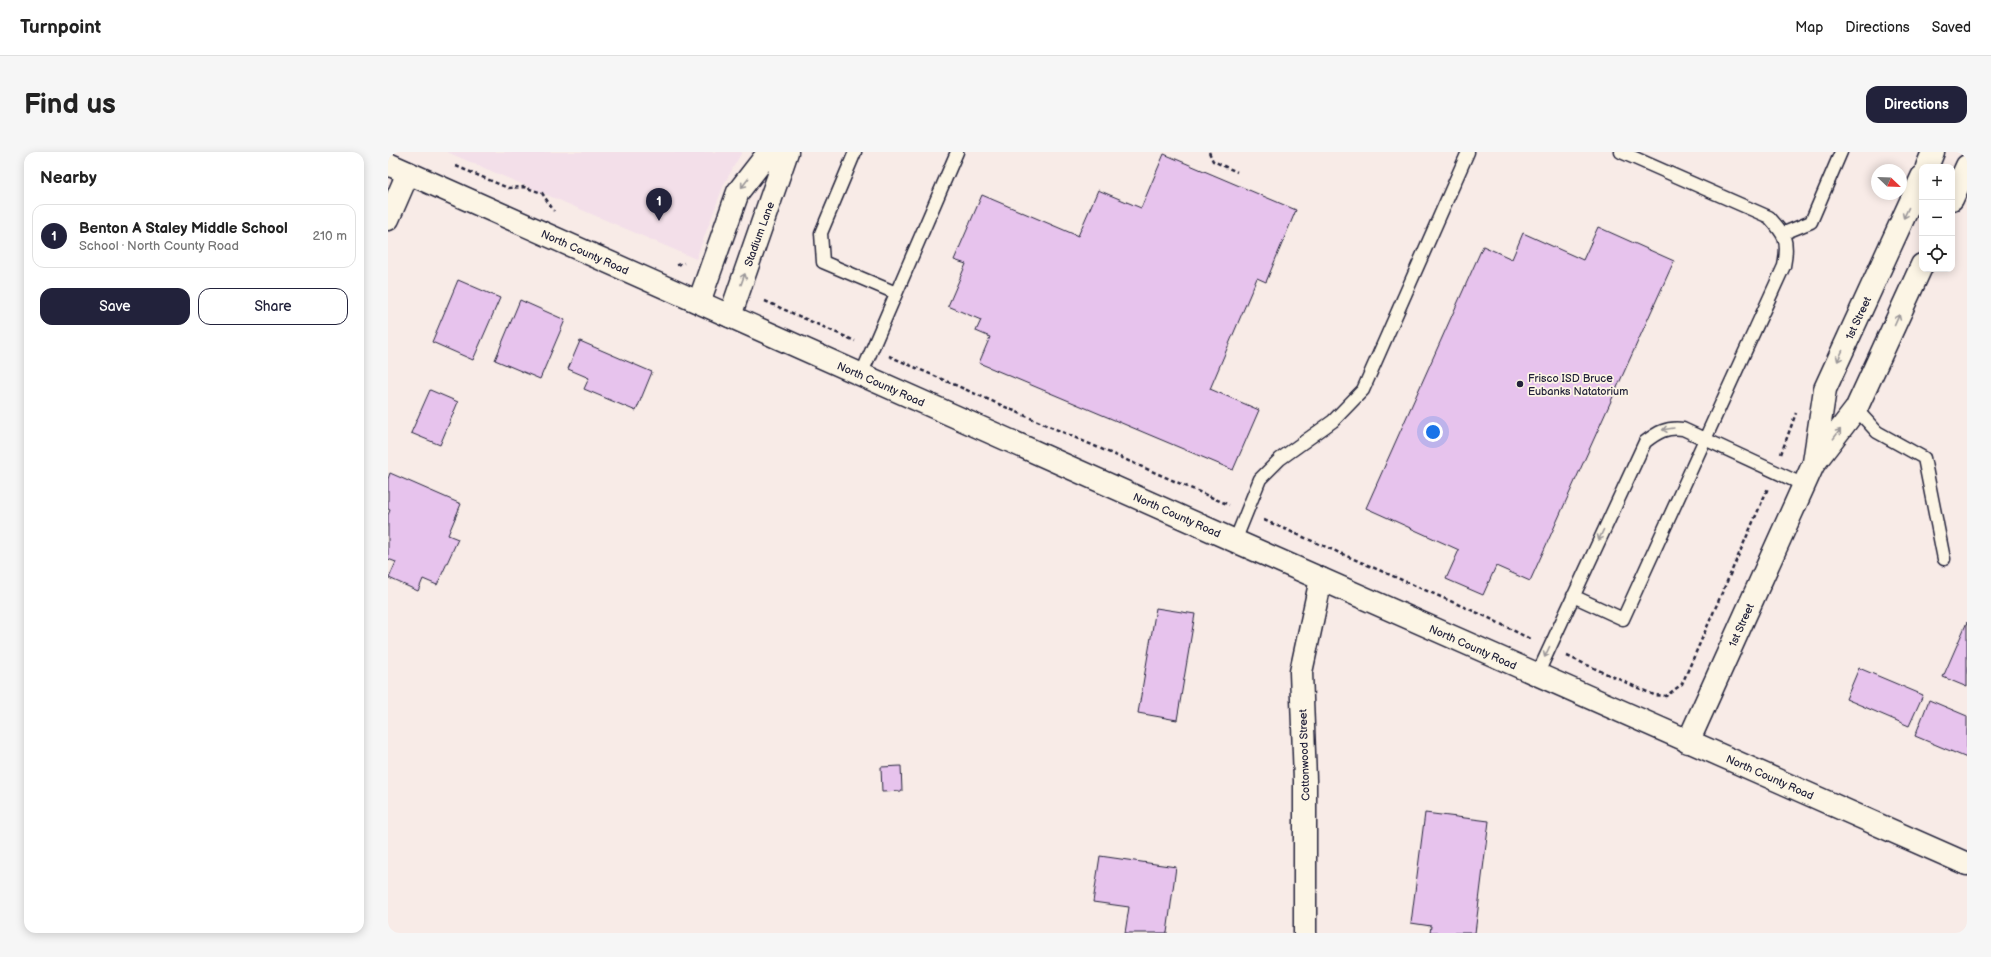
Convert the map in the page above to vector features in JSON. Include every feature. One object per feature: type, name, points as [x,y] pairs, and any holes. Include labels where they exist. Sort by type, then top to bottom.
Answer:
[{"type":"street","points":[[699,302],[738,192],[769,152]]},
{"type":"street","name":"Stadium Lane","points":[[730,316],[787,152]]},
{"type":"street","points":[[1928,164],[1933,152]]},
{"type":"street","name":"North County Road","points":[[388,164],[860,375],[1967,864]]},
{"type":"street","points":[[1955,192],[1967,166]]},
{"type":"street","points":[[388,219],[408,173]]},
{"type":"street","name":"1st Street","points":[[1813,466],[1825,389],[1919,184]]},
{"type":"street","name":"1st Street","points":[[1688,742],[1813,466],[1856,409],[1919,271]]},
{"type":"street","name":"Cottonwood Street","points":[[1305,933],[1305,780],[1301,672],[1321,579]]},
{"type":"lane","points":[[855,152],[821,233],[823,262],[896,294]]},
{"type":"lane","points":[[860,375],[957,152]]},
{"type":"lane","points":[[1235,541],[1248,513],[1260,479],[1280,459],[1332,421],[1362,390],[1468,152]]},
{"type":"lane","points":[[1573,596],[1623,619],[1784,266],[1787,252],[1784,233],[1769,217],[1621,152]]},
{"type":"lane","points":[[1784,233],[1811,222],[1841,152]]},
{"type":"lane","points":[[1856,409],[1877,432],[1924,458],[1944,559]]},
{"type":"lane","points":[[1536,674],[1644,442],[1659,431],[1672,428],[1683,429],[1804,485]]},
{"type":"path","points":[[1209,152],[1213,161],[1237,172]]},
{"type":"path","points":[[452,164],[508,188],[524,188],[542,193],[555,212]]},
{"type":"path","points":[[674,266],[684,263]]},
{"type":"path","points":[[765,301],[1487,617],[1549,648],[1654,695],[1666,696],[1682,684],[1775,472],[1798,407]]},
{"type":"shaded area","points":[[447,152],[742,152],[724,184],[696,259]]},
{"type":"building","points":[[1164,154],[1296,210],[1266,282],[1257,278],[1210,389],[1259,410],[1233,470],[979,363],[990,337],[976,331],[981,320],[948,306],[966,264],[954,260],[982,195],[1078,236],[1098,190],[1141,208]]},
{"type":"building","name":"Frisco ISD Bruce Eubanks Natatorium","points":[[1598,227],[1674,261],[1530,581],[1496,566],[1483,595],[1446,579],[1459,550],[1366,508],[1483,246],[1512,259],[1523,233],[1583,260]]},
{"type":"building","points":[[458,280],[500,298],[473,360],[432,342]]},
{"type":"building","points":[[520,300],[565,320],[540,379],[495,360]]},
{"type":"building","points":[[580,341],[652,372],[636,411],[584,389],[589,378],[568,369]]},
{"type":"building","points":[[430,390],[458,402],[440,445],[411,433]]},
{"type":"building","points":[[390,473],[461,504],[448,535],[458,539],[437,585],[423,579],[418,591],[389,578],[396,562],[388,559],[388,515],[390,510],[388,509],[388,479]]},
{"type":"building","points":[[1156,608],[1195,614],[1177,720],[1138,713]]},
{"type":"building","points":[[1967,622],[1967,687],[1943,677]]},
{"type":"building","points":[[1859,668],[1923,695],[1909,726],[1846,699]]},
{"type":"building","points":[[1929,700],[1967,716],[1967,758],[1915,736]]},
{"type":"building","points":[[901,766],[902,791],[882,792],[881,767]]},
{"type":"building","points":[[1425,813],[1489,821],[1475,933],[1430,933],[1431,926],[1411,923]]},
{"type":"building","points":[[1100,856],[1176,867],[1167,933],[1125,933],[1129,907],[1093,902]]},
{"type":"place","name":"Benton A Staley Middle School","points":[[659,221]]},
{"type":"place","name":"Frisco ISD Bruce Eubanks Natatorium","points":[[1520,384]]}]
